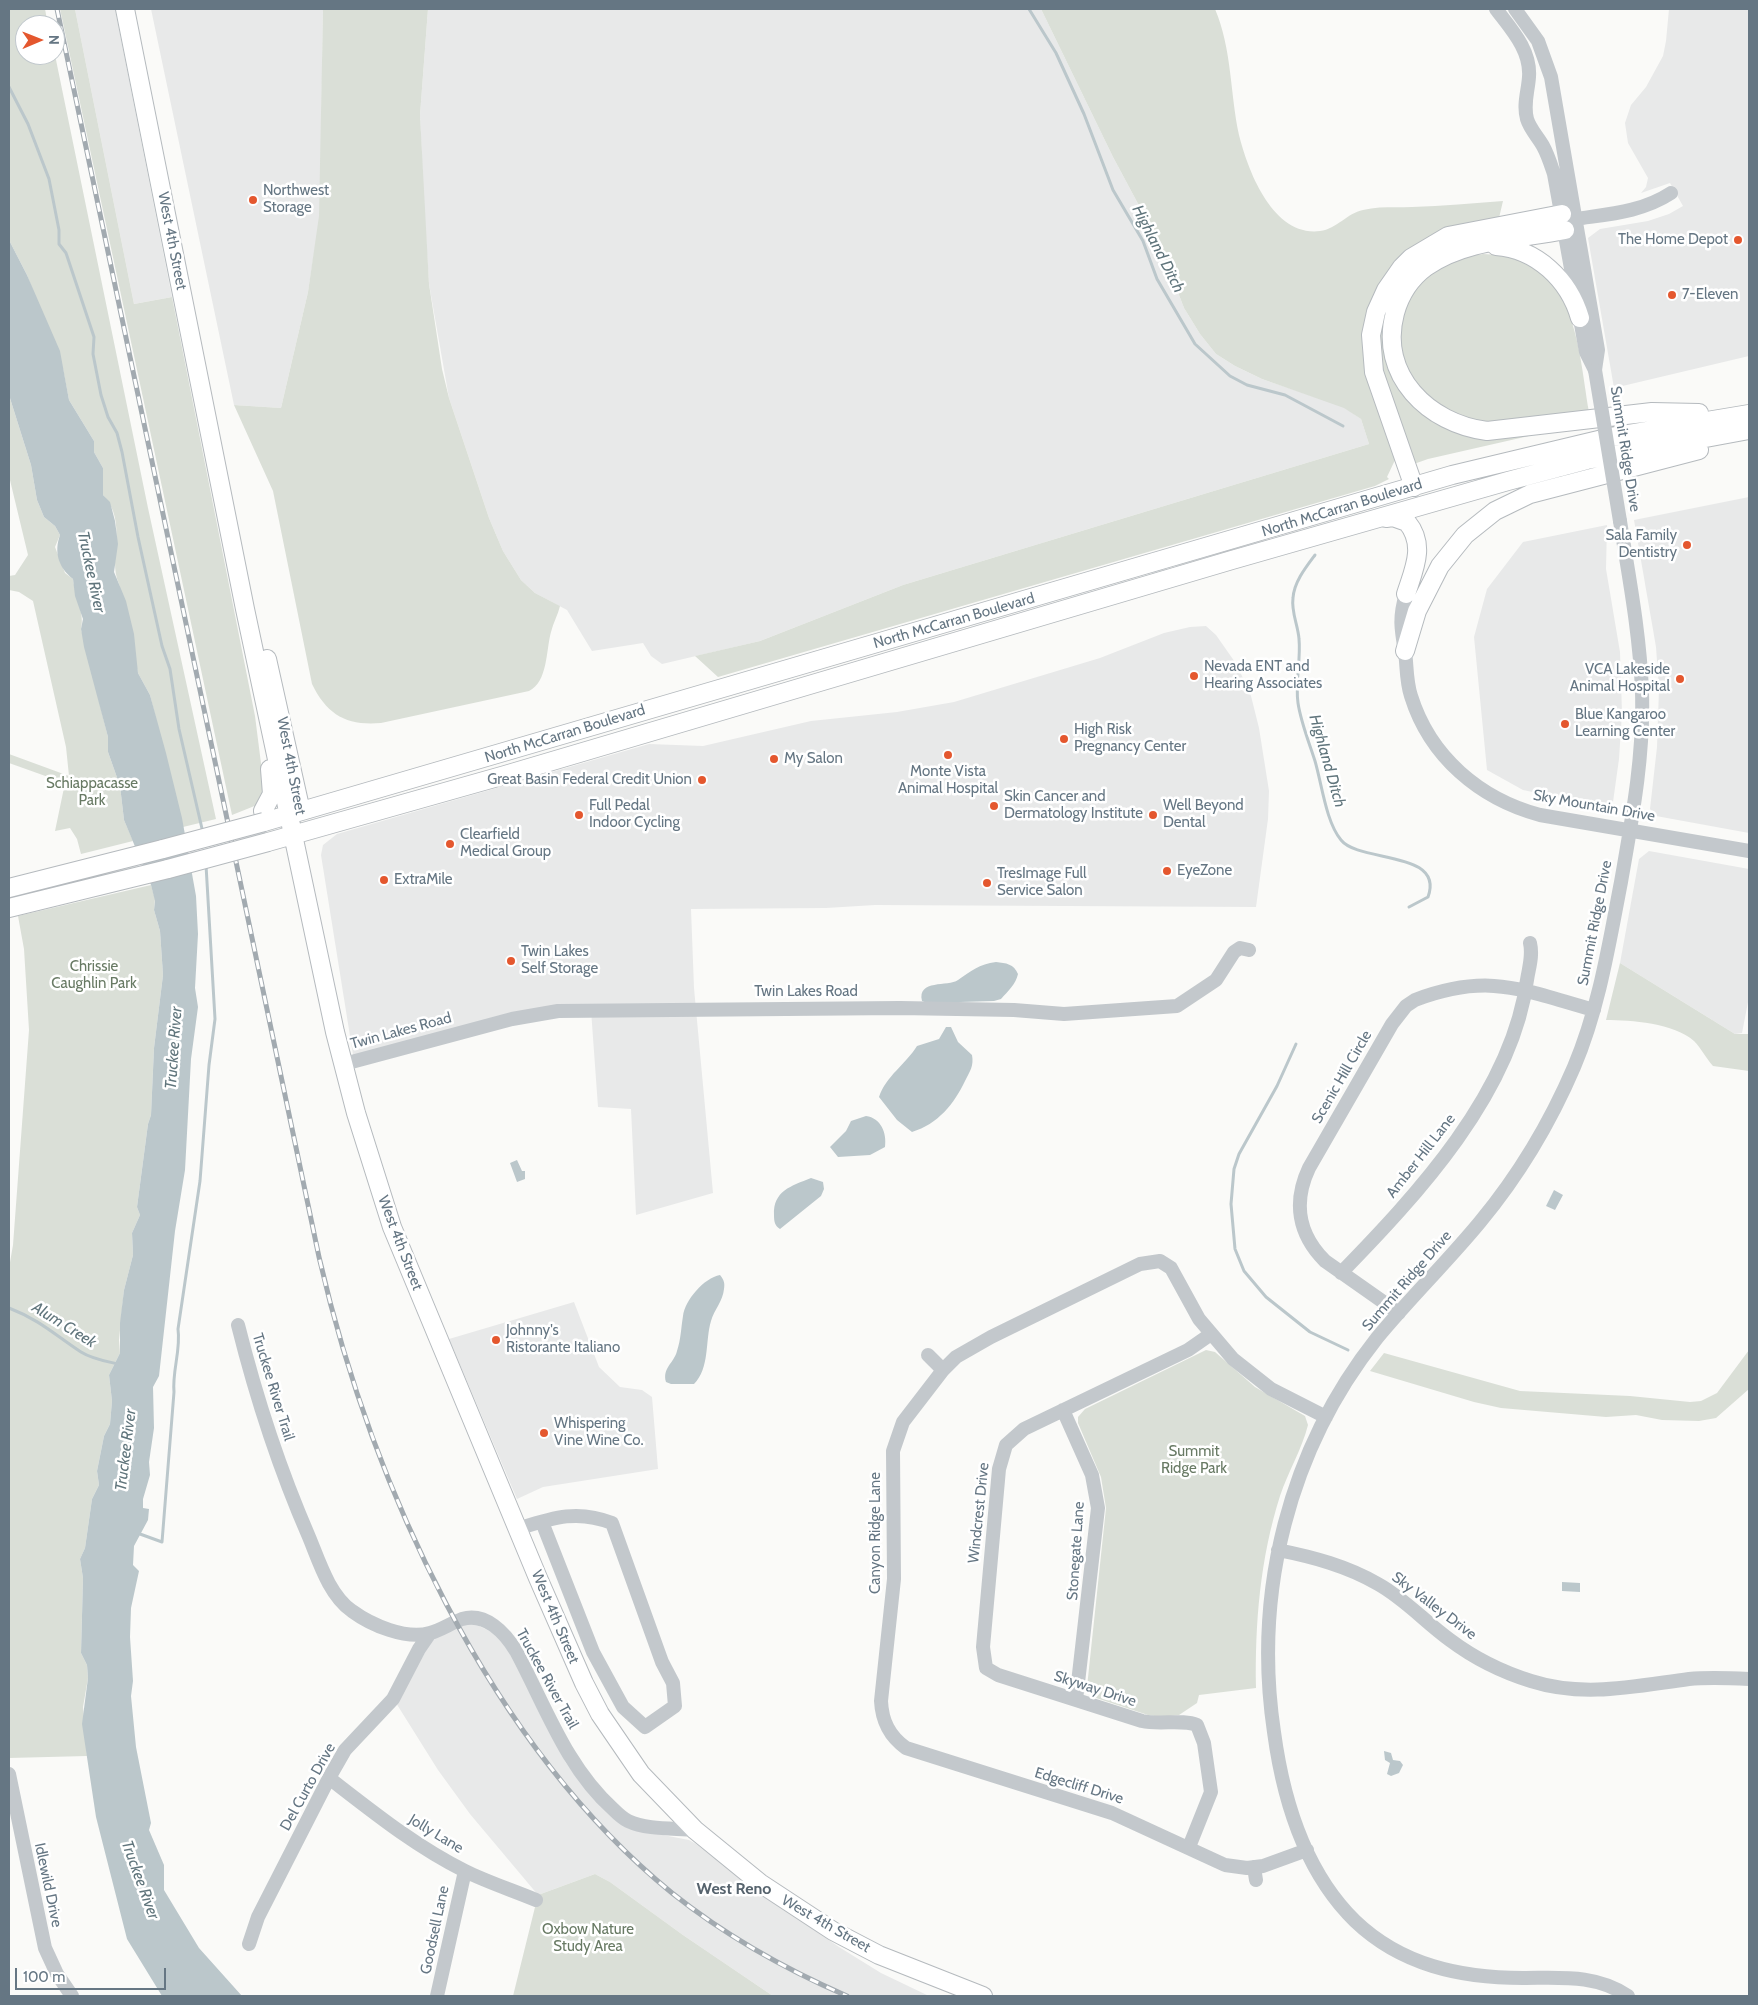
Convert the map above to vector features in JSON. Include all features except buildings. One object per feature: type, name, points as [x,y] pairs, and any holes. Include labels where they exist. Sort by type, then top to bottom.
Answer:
[{"type":"main road","name":"West 4th Street","points":[[125,9],[267,711],[295,814]]},
{"type":"main road","points":[[1567,221],[1468,248],[1439,259],[1418,273],[1404,292],[1393,321],[1392,347],[1400,374],[1414,396],[1434,412],[1464,426],[1487,431],[1652,412],[1749,414]]},
{"type":"main road","points":[[1414,486],[1377,385],[1372,358],[1373,323],[1386,290],[1402,267],[1411,258],[1448,236],[1567,221]]},
{"type":"main road","points":[[1468,248],[1505,246],[1536,259],[1548,267],[1567,288],[1580,318]]},
{"type":"main road","name":"North McCarran Boulevard","points":[[13,887],[213,836],[263,816],[295,814],[628,714],[1414,486],[1564,447],[1701,421],[1749,414]]},
{"type":"main road","name":"North McCarran Boulevard","points":[[15,906],[268,844],[1368,521],[1587,460],[1749,430]]},
{"type":"main road","points":[[1405,651],[1417,611],[1440,566],[1465,535],[1495,511],[1510,502],[1548,488],[1689,452],[1749,440]]},
{"type":"main road","name":"West 4th Street","points":[[218,473],[277,694],[295,814],[326,940],[344,1064]]},
{"type":"main road","points":[[1368,521],[1393,517],[1407,522],[1412,528],[1417,544],[1417,561],[1406,594]]},
{"type":"main road","points":[[263,816],[272,794],[267,711]]},
{"type":"main road","points":[[628,714],[636,735]]},
{"type":"main road","name":"West 4th Street","points":[[299,834],[306,894],[344,1064],[358,1122],[392,1227],[518,1529],[584,1683],[600,1714],[641,1774],[695,1830],[760,1883],[833,1931],[879,1954],[983,1996]]},
{"type":"main road","points":[[268,844],[285,853],[292,861],[306,894]]},
{"type":"street","name":"Summit Ridge Drive","points":[[1496,9],[1518,40],[1527,58],[1529,75],[1525,98],[1526,114],[1551,164],[1567,221],[1598,350],[1595,370]]},
{"type":"street","name":"Summit Ridge Drive","points":[[1516,9],[1538,41],[1548,65],[1580,318],[1586,352],[1595,370],[1640,658],[1642,745],[1630,832],[1594,1010],[1575,1064],[1561,1094],[1519,1171],[1481,1221],[1367,1352],[1326,1417],[1296,1486],[1278,1550],[1268,1632],[1269,1698],[1281,1770],[1307,1850],[1333,1897],[1358,1924],[1388,1946],[1418,1962],[1473,1976],[1585,1979],[1612,1986],[1628,1996]]},
{"type":"street","points":[[1567,221],[1645,207],[1671,193]]},
{"type":"street","name":"Sky Mountain Drive","points":[[1406,594],[1400,626],[1411,697],[1426,730],[1445,758],[1473,785],[1496,799],[1526,811],[1630,832],[1652,833],[1749,851]]},
{"type":"street","name":"Amber Hill Lane","points":[[1341,1272],[1422,1185],[1459,1137],[1500,1063],[1519,1018],[1531,958],[1530,943]]},
{"type":"street","name":"Twin Lakes Road","points":[[344,1064],[512,1018],[565,1011],[900,1008],[1014,1010],[1064,1014],[1177,1006],[1216,980],[1234,952],[1240,948],[1249,950]]},
{"type":"street","name":"Scenic Hill Circle","points":[[1399,1313],[1325,1261],[1308,1240],[1299,1210],[1299,1195],[1309,1168],[1392,1024],[1406,1006],[1426,996],[1478,984],[1502,985],[1526,990],[1594,1010]]},
{"type":"street","name":"Canyon Ridge Lane","points":[[893,1737],[885,1722],[880,1701],[894,1579],[893,1451],[903,1422],[942,1370],[956,1357],[990,1337],[1140,1264],[1160,1261],[1171,1268],[1194,1310],[1211,1334]]},
{"type":"street","name":"Truckee River Trail","points":[[238,1325],[263,1414],[286,1481],[330,1586],[351,1610],[381,1626],[402,1632],[430,1633],[469,1618],[488,1622],[502,1630],[526,1668],[567,1750],[585,1780],[606,1803],[626,1820],[644,1826],[695,1830]]},
{"type":"street","points":[[1211,1334],[1233,1359],[1255,1378],[1288,1398],[1326,1417]]},
{"type":"street","name":"Windcrest Drive","points":[[986,1668],[983,1647],[1001,1456],[1014,1436],[1063,1410],[1188,1350],[1211,1334]]},
{"type":"street","points":[[928,1355],[942,1370]]},
{"type":"street","name":"Stonegate Lane","points":[[1063,1410],[1092,1475],[1098,1508],[1076,1700]]},
{"type":"street","points":[[518,1529],[564,1515],[597,1517],[612,1523],[662,1662],[673,1683],[675,1706],[645,1727],[623,1707],[593,1652],[542,1522]]},
{"type":"street","name":"Sky Valley Drive","points":[[1278,1550],[1311,1557],[1358,1574],[1394,1594],[1449,1640],[1473,1656],[1493,1667],[1534,1682],[1577,1689],[1600,1690],[1635,1688],[1689,1679],[1749,1679]]},
{"type":"street","name":"Del Curto Drive","points":[[249,1944],[258,1917],[346,1750],[393,1699],[418,1649],[430,1633]]},
{"type":"street","name":"Skyway Drive","points":[[986,1668],[998,1675],[1153,1724],[1191,1723],[1197,1726],[1204,1743],[1211,1792],[1189,1847]]},
{"type":"street","name":"Edgecliff Drive","points":[[893,1737],[906,1748],[918,1753],[1112,1813],[1226,1865],[1255,1874],[1307,1850]]},
{"type":"street","name":"Idlewild Drive","points":[[9,1774],[14,1821],[44,1948],[57,1974],[72,1996]]},
{"type":"street","name":"Jolly Lane","points":[[330,1778],[391,1826],[465,1871],[536,1900]]},
{"type":"street","name":"Goodsell Lane","points":[[438,1996],[465,1871]]},
{"type":"shaded area","points":[[75,9],[115,9],[172,297],[134,304]]},
{"type":"shaded area","points":[[151,9],[323,9],[320,216],[308,292],[281,408],[234,405]]},
{"type":"shaded area","points":[[428,9],[1041,9],[1113,157],[1159,243],[1184,308],[1200,334],[1216,354],[1235,366],[1262,379],[1344,407],[1361,419],[1369,444],[903,585],[760,641],[662,664],[651,656],[643,643],[592,651],[567,610],[535,593],[521,580],[503,551],[489,518],[449,398],[429,284],[424,207],[420,115]]},
{"type":"shaded area","points":[[1669,9],[1749,9],[1749,356],[1614,388],[1588,238],[1600,229],[1648,221],[1669,214],[1683,206],[1670,183],[1641,193],[1646,187],[1648,178],[1628,143],[1625,123],[1631,105],[1646,87],[1663,56]]},
{"type":"shaded area","points":[[1749,497],[1749,833],[1656,816],[1650,809],[1657,747],[1659,689],[1656,647],[1634,520]]},
{"type":"shaded area","points":[[1607,525],[1606,569],[1620,652],[1622,713],[1619,759],[1613,802],[1610,805],[1600,806],[1523,790],[1487,770],[1474,637],[1487,589],[1523,542]]},
{"type":"shaded area","points":[[1206,626],[1216,635],[1237,665],[1251,696],[1259,728],[1269,791],[1268,819],[1256,907],[875,905],[826,908],[691,909],[694,988],[713,1193],[636,1215],[631,1109],[598,1107],[591,1010],[572,1010],[354,1061],[321,855],[323,845],[337,834],[649,744],[703,746],[811,721],[897,712],[954,702],[1100,658],[1164,633],[1190,627]]},
{"type":"shaded area","points":[[1649,851],[1749,869],[1749,997],[1742,1033],[1735,1034],[1620,963],[1639,859]]},
{"type":"shaded area","points":[[574,1302],[599,1367],[620,1387],[642,1390],[652,1397],[658,1469],[543,1487],[517,1499],[449,1339]]},
{"type":"shaded area","points":[[464,1624],[475,1624],[498,1635],[511,1651],[566,1763],[581,1782],[637,1830],[689,1840],[748,1884],[839,1947],[881,1973],[929,1996],[773,1996],[683,1935],[610,1882],[595,1874],[538,1895],[470,1814],[438,1770],[396,1703],[433,1638]]},
{"type":"green space","points":[[9,9],[45,9],[46,15],[15,15],[15,65],[57,65],[148,508],[216,819],[183,827],[150,695],[138,673],[116,574],[115,517],[111,506],[103,495],[103,468],[94,452],[94,441],[69,400],[63,369],[27,275],[9,240]]},
{"type":"green space","points":[[60,9],[75,9],[134,304],[172,297],[255,716],[264,787],[257,805],[232,815],[65,32],[65,15],[61,15]]},
{"type":"green space","points":[[323,9],[428,9],[420,115],[429,284],[442,369],[449,398],[489,518],[503,551],[521,580],[535,593],[560,606],[551,632],[543,673],[540,681],[529,691],[381,723],[358,723],[339,716],[324,704],[312,684],[273,491],[234,405],[281,408],[308,292],[319,216]]},
{"type":"green space","points":[[1041,9],[1215,9],[1221,24],[1228,55],[1239,135],[1249,166],[1265,199],[1276,213],[1289,224],[1303,230],[1326,230],[1352,214],[1369,209],[1503,201],[1499,218],[1368,314],[1395,460],[1387,477],[1389,479],[1375,486],[718,677],[695,656],[760,641],[903,585],[1369,444],[1361,419],[1344,408],[1262,379],[1235,366],[1216,354],[1200,334],[1184,308],[1159,243],[1113,157]]},
{"type":"green space","points":[[1483,254],[1514,259],[1537,270],[1554,287],[1566,308],[1575,331],[1589,412],[1524,422],[1475,422],[1461,418],[1432,401],[1412,378],[1402,353],[1400,327],[1408,302],[1425,280],[1450,264]]},
{"type":"green space","points":[[1407,280],[1387,343],[1442,422],[1564,428],[1428,459],[1411,465],[1379,378],[1380,313]]},
{"type":"green space","name":"Schiappacasse Park","points":[[9,395],[31,465],[37,500],[44,517],[55,526],[60,535],[55,547],[65,573],[73,579],[82,617],[81,629],[108,737],[108,752],[120,786],[124,820],[133,841],[81,854],[77,839],[70,828],[55,831],[65,783],[9,763],[9,754],[69,776],[66,747],[33,601],[19,592],[9,590],[9,576],[15,575],[28,555],[9,476]]},
{"type":"green space","name":"Chrissie Caughlin Park","points":[[151,885],[155,899],[154,910],[160,931],[163,975],[154,1048],[151,1115],[148,1124],[137,1207],[140,1215],[132,1233],[133,1255],[124,1290],[119,1340],[120,1353],[109,1375],[112,1401],[110,1424],[104,1436],[97,1471],[99,1485],[92,1499],[85,1548],[80,1559],[83,1578],[81,1653],[87,1665],[88,1678],[83,1707],[87,1756],[9,1758],[9,1268],[13,1245],[29,1030],[24,949],[18,916]]},
{"type":"green space","points":[[1620,963],[1735,1034],[1749,1034],[1749,1071],[1713,1066],[1694,1041],[1686,1035],[1664,1026],[1640,1022],[1606,1020]]},
{"type":"green space","name":"Summit Ridge Park","points":[[1206,1350],[1215,1352],[1255,1387],[1305,1416],[1308,1425],[1280,1496],[1263,1567],[1258,1615],[1256,1688],[1199,1695],[1197,1703],[1179,1715],[1161,1717],[1148,1715],[1093,1697],[1087,1687],[1106,1508],[1101,1477],[1078,1423],[1078,1417],[1085,1409]]},
{"type":"green space","points":[[1749,1350],[1749,1389],[1716,1418],[1699,1421],[1662,1420],[1636,1415],[1606,1417],[1501,1408],[1474,1402],[1370,1371],[1384,1353],[1520,1391],[1630,1396],[1690,1402],[1701,1401],[1717,1393]]},
{"type":"green space","name":"Oxbow Nature Study Area","points":[[595,1874],[610,1882],[683,1935],[773,1996],[513,1996],[538,1895]]},
{"type":"water","name":"Truckee River","points":[[9,240],[27,275],[60,351],[69,400],[94,441],[94,452],[103,468],[103,495],[110,502],[118,544],[114,572],[126,601],[134,634],[138,673],[150,695],[166,753],[182,818],[196,896],[198,934],[195,988],[198,1007],[191,1059],[185,1170],[175,1231],[159,1376],[153,1387],[154,1428],[149,1462],[150,1475],[143,1499],[143,1508],[149,1509],[148,1520],[134,1546],[133,1565],[139,1571],[131,1608],[130,1637],[133,1681],[131,1696],[136,1747],[151,1823],[149,1830],[164,1865],[164,1890],[199,1948],[242,1996],[162,1996],[127,1939],[96,1817],[82,1724],[88,1678],[87,1665],[81,1653],[83,1578],[80,1559],[85,1548],[92,1499],[99,1485],[97,1471],[104,1436],[110,1424],[112,1401],[109,1375],[120,1353],[120,1323],[124,1290],[133,1255],[132,1233],[140,1215],[137,1207],[148,1124],[151,1115],[154,1048],[163,975],[160,931],[154,910],[155,901],[151,885],[124,820],[120,786],[108,752],[108,737],[84,647],[81,629],[83,619],[75,596],[73,579],[64,569],[59,559],[57,547],[60,535],[55,526],[44,517],[37,500],[31,465],[9,395]]},
{"type":"water","points":[[996,962],[1012,966],[1018,974],[1014,984],[1001,999],[994,1001],[927,1003],[922,1001],[924,989],[934,985],[953,982],[980,966]]},
{"type":"water","points":[[946,1027],[951,1027],[958,1042],[972,1055],[971,1068],[956,1098],[944,1112],[930,1124],[912,1132],[897,1120],[879,1097],[891,1076],[917,1046],[939,1039]]},
{"type":"water","points":[[866,1116],[876,1120],[882,1127],[885,1147],[870,1155],[838,1157],[830,1147],[846,1131],[851,1121]]},
{"type":"water","points":[[517,1160],[522,1171],[525,1171],[525,1179],[517,1182],[510,1163]]},
{"type":"water","points":[[811,1178],[823,1182],[824,1189],[821,1196],[780,1229],[774,1220],[774,1207],[780,1195],[790,1187]]},
{"type":"water","points":[[1554,1190],[1563,1195],[1555,1210],[1546,1206]]},
{"type":"water","points":[[720,1275],[724,1283],[723,1293],[711,1321],[705,1362],[699,1378],[694,1384],[671,1384],[666,1382],[667,1369],[676,1355],[687,1303],[702,1285]]},
{"type":"water","points":[[1562,1582],[1580,1583],[1580,1592],[1562,1591]]},
{"type":"water","points":[[1384,1751],[1391,1753],[1393,1760],[1400,1761],[1403,1765],[1399,1773],[1391,1776],[1387,1774],[1390,1763],[1385,1760]]},
{"type":"waterway","name":"Highland Ditch","points":[[1029,9],[1056,53],[1084,114],[1113,190],[1143,241],[1157,279],[1195,344],[1230,376],[1247,385],[1285,395],[1343,426]]},
{"type":"waterway","points":[[9,87],[28,124],[49,179],[59,230],[59,244],[66,253],[94,337],[93,354],[101,395],[108,417],[117,433],[122,452],[138,537],[162,646],[170,669],[179,729],[203,833]]},
{"type":"waterway","name":"Highland Ditch","points":[[1315,555],[1298,581],[1293,598],[1299,639],[1297,695],[1301,718],[1315,761],[1328,813],[1341,840],[1351,847],[1365,852],[1413,864],[1424,872],[1430,882],[1428,897],[1409,907]]},
{"type":"waterway","points":[[140,1534],[162,1542],[174,1376],[179,1337],[178,1329],[200,1181],[209,1065],[215,1019],[206,865]]},
{"type":"waterway","name":"Highland Ditch","points":[[1296,1044],[1277,1086],[1239,1154],[1234,1169],[1231,1204],[1235,1249],[1244,1271],[1266,1297],[1310,1332],[1348,1350]]},
{"type":"waterway","name":"Alum Creek","points":[[9,1308],[39,1323],[85,1354],[99,1360],[118,1364]]},
{"type":"railway","points":[[57,9],[319,1257],[342,1343],[370,1431],[405,1518],[446,1604],[493,1685],[547,1762],[606,1832],[692,1909],[779,1963],[847,1996]]},
{"type":"place","name":"Northwest Storage","points":[[253,200]]},
{"type":"place","name":"The Home Depot","points":[[1738,240]]},
{"type":"place","name":"7-Eleven","points":[[1672,295]]},
{"type":"place","name":"Sala Family Dentistry","points":[[1687,545]]},
{"type":"place","name":"Nevada ENT and Hearing Associates","points":[[1194,676]]},
{"type":"place","name":"VCA Lakeside Animal Hospital","points":[[1680,679]]},
{"type":"place","name":"Blue Kangaroo Learning Center","points":[[1565,724]]},
{"type":"place","name":"High Risk Pregnancy Center","points":[[1064,739]]},
{"type":"place","name":"Monte Vista Animal Hospital","points":[[948,755]]},
{"type":"place","name":"My Salon","points":[[774,759]]},
{"type":"place","name":"Great Basin Federal Credit Union","points":[[702,780]]},
{"type":"place","name":"Skin Cancer and Dermatology Institute","points":[[994,806]]},
{"type":"place","name":"Full Pedal Indoor Cycling","points":[[579,815]]},
{"type":"place","name":"Well Beyond Dental","points":[[1153,815]]},
{"type":"place","name":"Clearfield Medical Group","points":[[450,844]]},
{"type":"place","name":"EyeZone","points":[[1167,871]]},
{"type":"place","name":"ExtraMile","points":[[384,880]]},
{"type":"place","name":"TresImage Full Service Salon","points":[[987,883]]},
{"type":"place","name":"Twin Lakes Self Storage","points":[[511,961]]},
{"type":"place","name":"Johnny's Ristorante Italiano","points":[[496,1340]]},
{"type":"place","name":"Whispering Vine Wine Co.","points":[[544,1433]]},
{"type":"district","name":"West Reno","points":[[734,1889]]}]
